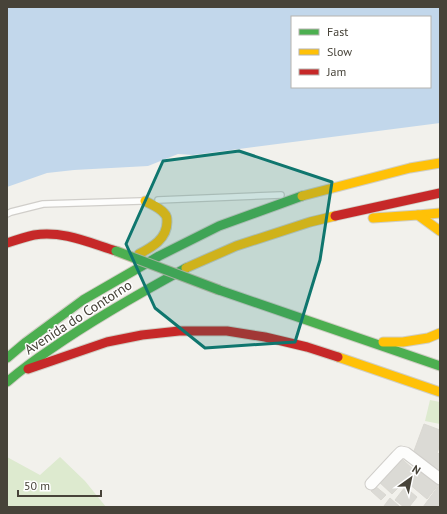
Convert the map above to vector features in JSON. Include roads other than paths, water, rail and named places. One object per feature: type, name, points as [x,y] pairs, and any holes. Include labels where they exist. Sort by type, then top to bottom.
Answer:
[{"type":"main road","name":"Avenida do Contorno","points":[[7,358],[83,300],[159,256],[219,226],[308,194],[410,168],[440,163]]},
{"type":"main road","points":[[310,222],[440,193]]},
{"type":"main road","points":[[126,262],[158,242],[165,234],[168,226],[166,216],[160,209],[145,201]]},
{"type":"main road","points":[[310,222],[440,213]]},
{"type":"main road","points":[[418,215],[440,230]]},
{"type":"main road","name":"Avenida do Contorno","points":[[7,382],[74,333],[145,290],[192,265],[236,246],[310,222]]},
{"type":"main road","points":[[7,242],[35,235],[54,234],[76,238],[116,251],[219,290],[440,366]]},
{"type":"main road","points":[[52,323],[63,308],[83,289]]},
{"type":"main road","points":[[17,374],[107,342],[135,336],[179,331],[228,331],[265,337],[307,348],[440,392]]},
{"type":"main road","points":[[374,343],[409,341],[428,338],[440,333]]},
{"type":"street","points":[[371,484],[402,452],[406,453],[440,479]]},
{"type":"lane","points":[[7,214],[43,204],[308,194]]},
{"type":"water","points":[[7,7],[440,7],[440,123],[193,155],[178,154],[148,166],[47,173],[7,187]]}]
